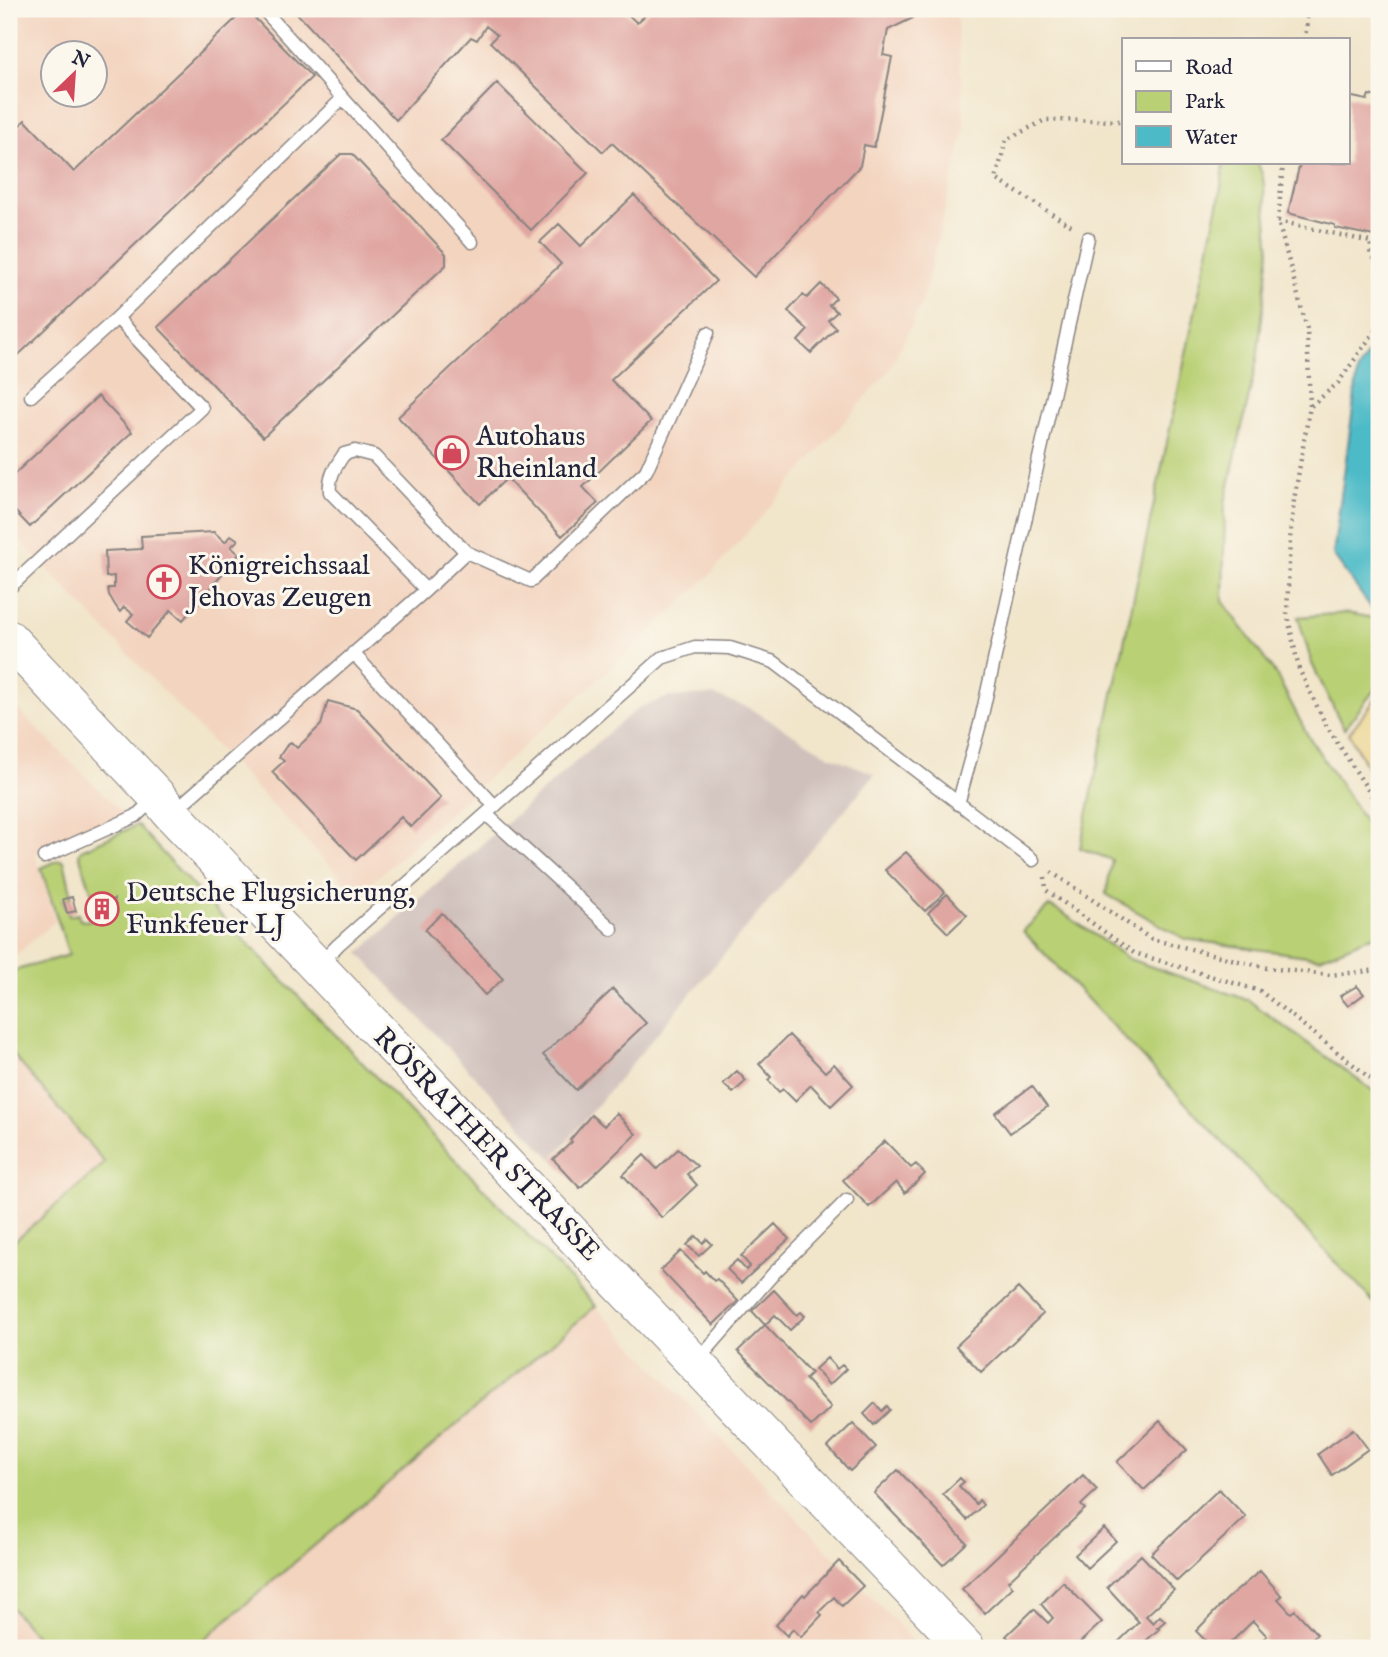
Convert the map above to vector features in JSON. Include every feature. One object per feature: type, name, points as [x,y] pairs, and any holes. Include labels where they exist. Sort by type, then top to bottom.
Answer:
[{"type":"main road","name":"RÖSRATHER STRASSE","points":[[9,639],[966,1648]]},
{"type":"lane","points":[[263,9],[472,242]]},
{"type":"lane","points":[[31,396],[117,318],[343,98]]},
{"type":"lane","points":[[958,804],[980,724],[1088,237]]},
{"type":"lane","points":[[9,588],[202,408],[117,318]]},
{"type":"lane","points":[[426,590],[330,492],[331,476],[344,454],[355,451],[374,456],[466,552],[531,581],[646,471],[709,333]]},
{"type":"lane","points":[[44,857],[164,805],[353,653],[466,552]]},
{"type":"lane","points":[[318,967],[338,945],[662,657],[695,647],[730,648],[774,662],[1033,860]]},
{"type":"lane","points":[[353,653],[491,810],[612,929]]},
{"type":"lane","points":[[695,1363],[774,1273],[847,1200]]},
{"type":"path","points":[[1305,38],[1308,9]]},
{"type":"path","points":[[1088,237],[996,179],[1006,140],[1045,120],[1122,121]]},
{"type":"path","points":[[1283,164],[1278,221],[1307,329],[1310,406],[1291,526],[1287,613],[1298,669],[1326,725],[1379,807]]},
{"type":"path","points":[[1278,221],[1371,242],[1370,254],[1379,264]]},
{"type":"path","points":[[1310,406],[1338,383],[1379,325]]},
{"type":"path","points":[[1061,879],[1151,939],[1267,968],[1330,975],[1379,970]]},
{"type":"path","points":[[1046,890],[1133,953],[1260,992],[1379,1085]]},
{"type":"shaded area","points":[[9,9],[956,9],[965,129],[922,302],[889,371],[709,576],[622,658],[358,895],[9,529]]},
{"type":"shaded area","points":[[713,695],[747,707],[830,756],[875,774],[552,1159],[359,953],[638,708],[669,697]]},
{"type":"shaded area","points":[[9,701],[125,815],[35,853],[55,921],[9,961]]},
{"type":"shaded area","points":[[9,1050],[105,1163],[9,1246]]},
{"type":"shaded area","points":[[596,1306],[920,1648],[194,1648]]},
{"type":"shaded area","points":[[9,1605],[46,1648],[9,1648]]},
{"type":"green space","points":[[1224,164],[1258,164],[1263,177],[1270,251],[1257,360],[1225,503],[1223,601],[1277,676],[1307,734],[1379,843],[1379,933],[1320,958],[1185,939],[1106,894],[1112,860],[1080,848],[1220,195]]},
{"type":"green space","points":[[1347,613],[1379,619],[1379,684],[1344,729],[1312,664],[1298,617]]},
{"type":"green space","points":[[137,825],[596,1306],[194,1648],[46,1648],[9,1605],[9,1246],[105,1163],[9,1050],[9,972],[69,955],[41,868],[59,860],[64,861],[72,897],[63,900],[69,916],[78,914],[80,920],[86,921],[117,911],[113,900],[96,905],[79,854],[81,850]]},
{"type":"green space","points":[[1049,906],[1129,959],[1248,1000],[1379,1095],[1379,1308],[1023,931]]},
{"type":"sand","points":[[1379,695],[1379,787],[1349,733]]},
{"type":"water","points":[[1379,334],[1379,619],[1333,555],[1358,371]]},
{"type":"building","points":[[246,9],[312,77],[9,364],[9,136],[25,120],[74,172]]},
{"type":"building","points":[[293,9],[622,9],[637,23],[652,9],[909,9],[913,18],[888,30],[883,55],[892,57],[874,147],[864,145],[860,166],[754,277],[612,143],[603,152],[490,42],[497,35],[486,26],[477,40],[471,37],[396,120]]},
{"type":"building","points":[[497,83],[588,173],[531,230],[441,140]]},
{"type":"building","points":[[1369,95],[1379,97],[1379,237],[1335,228],[1335,225],[1288,213],[1300,164],[1350,164],[1350,96],[1367,100]]},
{"type":"building","points":[[341,154],[352,154],[446,254],[446,265],[263,437],[158,327]]},
{"type":"building","points":[[634,195],[716,281],[611,380],[651,421],[583,487],[598,503],[562,536],[507,478],[480,504],[398,417],[561,264],[540,242],[559,224],[581,246]]},
{"type":"building","points":[[821,284],[836,298],[829,305],[837,312],[828,320],[836,328],[811,353],[798,341],[808,330],[788,311],[803,295],[807,298]]},
{"type":"building","points":[[98,396],[132,432],[30,527],[9,505],[9,479]]},
{"type":"building","name":"Königreichssaal Jehovas Zeugen","points":[[214,532],[225,542],[231,535],[238,540],[231,547],[239,554],[183,620],[171,610],[147,638],[127,621],[133,614],[124,607],[120,612],[109,595],[108,588],[114,588],[114,576],[106,577],[105,551],[142,549],[141,536]]},
{"type":"building","points":[[328,701],[357,709],[441,798],[411,827],[401,817],[356,860],[272,772],[284,761],[279,757],[287,745],[291,742],[297,748],[321,725]]},
{"type":"building","points":[[906,852],[945,892],[925,911],[885,870]]},
{"type":"building","points":[[947,894],[967,915],[948,933],[928,913]]},
{"type":"building","points":[[72,897],[76,911],[67,913],[63,899]]},
{"type":"building","name":"Deutsche Flugsicherung, Funkfeuer LJ","points":[[114,899],[117,911],[90,919],[86,908]]},
{"type":"building","points":[[442,913],[503,979],[485,995],[425,930]]},
{"type":"building","points":[[1357,986],[1364,994],[1348,1006],[1340,996]]},
{"type":"building","points":[[613,989],[646,1023],[576,1090],[543,1055]]},
{"type":"building","points":[[789,1035],[825,1072],[834,1064],[853,1085],[831,1106],[811,1085],[795,1101],[783,1089],[779,1092],[768,1080],[771,1077],[759,1064]]},
{"type":"building","points":[[737,1071],[746,1081],[733,1093],[723,1084]]},
{"type":"building","points":[[1032,1086],[1047,1107],[1010,1133],[995,1113]]},
{"type":"building","points":[[616,1113],[636,1134],[580,1188],[553,1159],[572,1142],[570,1140],[591,1115],[604,1126]]},
{"type":"building","points":[[885,1141],[911,1168],[916,1164],[925,1174],[905,1193],[896,1182],[869,1207],[843,1180]]},
{"type":"building","points":[[678,1149],[697,1166],[687,1174],[697,1185],[662,1218],[623,1175],[644,1155],[657,1169]]},
{"type":"building","points":[[775,1224],[789,1239],[741,1283],[727,1269],[737,1260],[746,1270],[750,1266],[741,1256]]},
{"type":"building","points":[[696,1236],[703,1243],[707,1239],[712,1244],[699,1256],[687,1245]]},
{"type":"building","points":[[681,1251],[703,1273],[705,1271],[714,1281],[717,1279],[738,1301],[713,1325],[661,1270]]},
{"type":"building","points":[[1018,1288],[1043,1314],[981,1372],[956,1346]]},
{"type":"building","points":[[774,1290],[797,1315],[801,1312],[805,1316],[790,1330],[775,1315],[765,1325],[752,1311]]},
{"type":"building","points":[[765,1325],[811,1373],[805,1379],[831,1407],[811,1426],[738,1351]]},
{"type":"building","points":[[827,1358],[837,1369],[842,1365],[846,1369],[829,1385],[815,1369]]},
{"type":"building","points":[[875,1403],[882,1411],[887,1406],[890,1410],[874,1425],[864,1414]]},
{"type":"building","points":[[1160,1421],[1187,1450],[1144,1490],[1117,1462]]},
{"type":"building","points":[[853,1423],[876,1447],[850,1471],[828,1447]]},
{"type":"building","points":[[1353,1429],[1368,1449],[1332,1475],[1318,1454]]},
{"type":"building","points":[[898,1470],[967,1543],[943,1565],[874,1493]]},
{"type":"building","points":[[1083,1475],[1097,1490],[1081,1505],[1085,1509],[1008,1581],[1013,1587],[985,1613],[962,1589]]},
{"type":"building","points":[[960,1478],[964,1482],[959,1486],[976,1504],[979,1500],[983,1505],[967,1520],[943,1494]]},
{"type":"building","points":[[1219,1489],[1246,1517],[1177,1581],[1151,1554]]},
{"type":"building","points":[[1104,1528],[1116,1541],[1087,1568],[1075,1555]]},
{"type":"building","points":[[1141,1555],[1174,1590],[1146,1616],[1153,1623],[1160,1616],[1165,1621],[1138,1648],[1112,1648],[1139,1622],[1107,1587]]},
{"type":"building","points":[[839,1561],[863,1586],[842,1606],[834,1597],[819,1612],[822,1615],[801,1637],[793,1629],[787,1636],[776,1625],[803,1594],[805,1596]]},
{"type":"building","points":[[1260,1571],[1282,1596],[1278,1599],[1291,1613],[1295,1610],[1317,1634],[1302,1648],[1272,1648],[1263,1639],[1267,1636],[1253,1621],[1225,1648],[1213,1648],[1196,1631],[1227,1599]]},
{"type":"building","points":[[1063,1582],[1102,1622],[1074,1648],[1018,1648],[1006,1636],[1034,1609],[1048,1623],[1053,1618],[1041,1604]]},
{"type":"place","name":"Autohaus Rheinland","points":[[452,453]]},
{"type":"place","name":"Königreichssaal Jehovas Zeugen","points":[[164,582]]},
{"type":"place","name":"Deutsche Flugsicherung, Funkfeuer LJ","points":[[102,909]]}]
